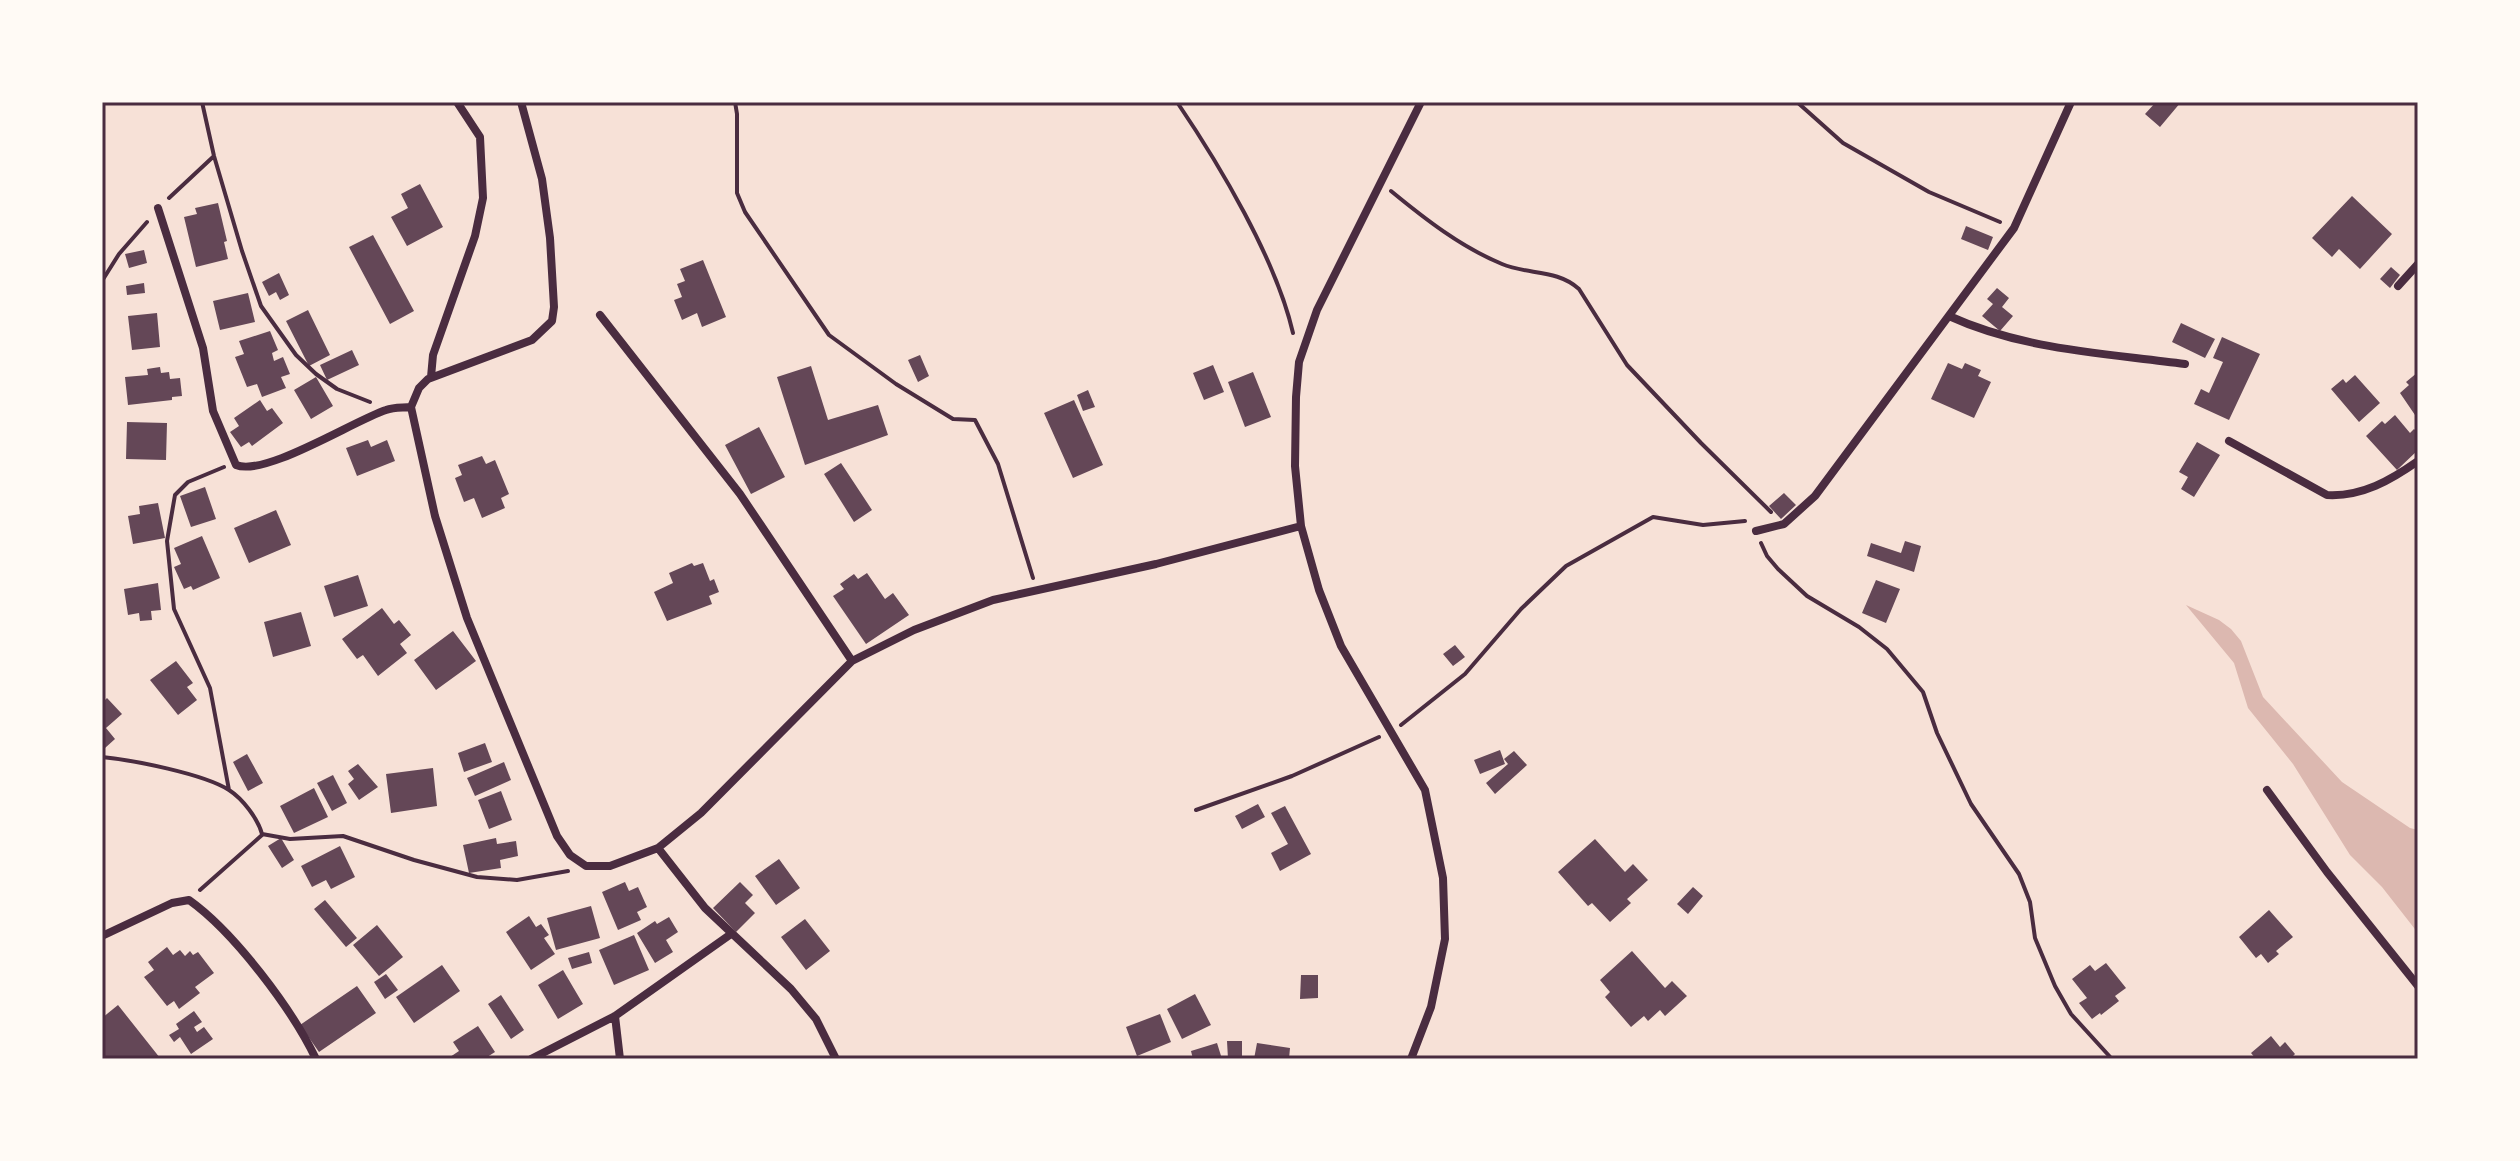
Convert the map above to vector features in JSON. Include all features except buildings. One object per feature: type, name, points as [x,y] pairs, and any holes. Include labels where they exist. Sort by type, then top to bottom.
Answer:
[{"type":"street","points":[[431,377],[433,355],[475,236],[483,198],[480,137],[457,102]]},
{"type":"street","points":[[521,102],[542,179],[550,238],[552,321],[532,340],[431,377],[419,388],[411,407],[435,516],[467,618],[557,836],[570,855],[586,866],[610,866],[658,848],[701,813],[852,661],[914,630],[993,600],[1156,564],[1301,526]]},
{"type":"street","points":[[1411,1059],[1431,1007],[1445,939],[1443,878],[1425,790],[1341,646],[1319,590],[1301,526],[1295,466],[1299,362],[1317,310],[1421,102]]},
{"type":"street","points":[[1756,531],[1784,524],[1815,496],[2014,228],[2071,102]]},
{"type":"street","points":[[158,208],[203,348],[213,411],[234,463],[239,467],[282,458],[389,409],[411,407]]},
{"type":"street","points":[[2398,286],[2418,264]]},
{"type":"street","points":[[600,315],[740,494],[852,661]]},
{"type":"street","points":[[1949,316],[2002,337],[2107,355],[2185,364]]},
{"type":"street","points":[[2229,441],[2327,495],[2340,496],[2369,489],[2392,480],[2418,461]]},
{"type":"street","points":[[2267,790],[2327,872],[2418,986]]},
{"type":"street","points":[[658,848],[680,879],[731,934],[760,957],[791,989],[816,1019],[836,1059]]},
{"type":"street","points":[[102,936],[172,903],[189,900],[206,911],[248,958],[288,1013],[316,1059]]},
{"type":"street","points":[[531,1059],[615,1016],[731,934]]},
{"type":"street","points":[[615,1016],[620,1059]]},
{"type":"path","points":[[202,102],[222,183],[261,306],[296,355],[316,374],[337,389],[389,409]]},
{"type":"path","points":[[735,102],[737,193],[745,212],[796,282],[829,335],[896,384],[953,419],[975,420],[998,464],[1038,590]]},
{"type":"path","points":[[1177,102],[1227,182],[1269,268],[1289,316],[1299,362]]},
{"type":"path","points":[[1797,102],[1843,143],[1929,192],[2014,228]]},
{"type":"path","points":[[1380,182],[1431,225],[1481,254],[1505,265],[1568,280],[1579,289],[1627,365],[1784,524]]},
{"type":"path","points":[[229,790],[210,688],[174,609],[167,541],[175,495],[188,482],[234,463]]},
{"type":"path","points":[[1196,810],[1292,776],[1392,731],[1465,674],[1521,609],[1566,566],[1632,527],[1653,517],[1703,525],[1745,521],[1756,531],[1767,556],[1778,569],[1807,596],[1859,627],[1887,649],[1923,692],[1937,733],[1971,804],[2019,874],[2030,902],[2035,938],[2055,986],[2071,1014],[2112,1059]]},
{"type":"path","points":[[102,757],[170,770],[229,790],[251,812],[262,834]]},
{"type":"path","points":[[262,834],[290,839],[343,836],[477,877],[517,880],[586,866]]},
{"type":"path","points":[[189,900],[262,834]]},
{"type":"shaded area","points":[[2186,605],[2231,629],[2241,641],[2263,697],[2342,782],[2410,828],[2418,830],[2418,933],[2382,887],[2350,855],[2293,764],[2248,708],[2234,663]]}]
